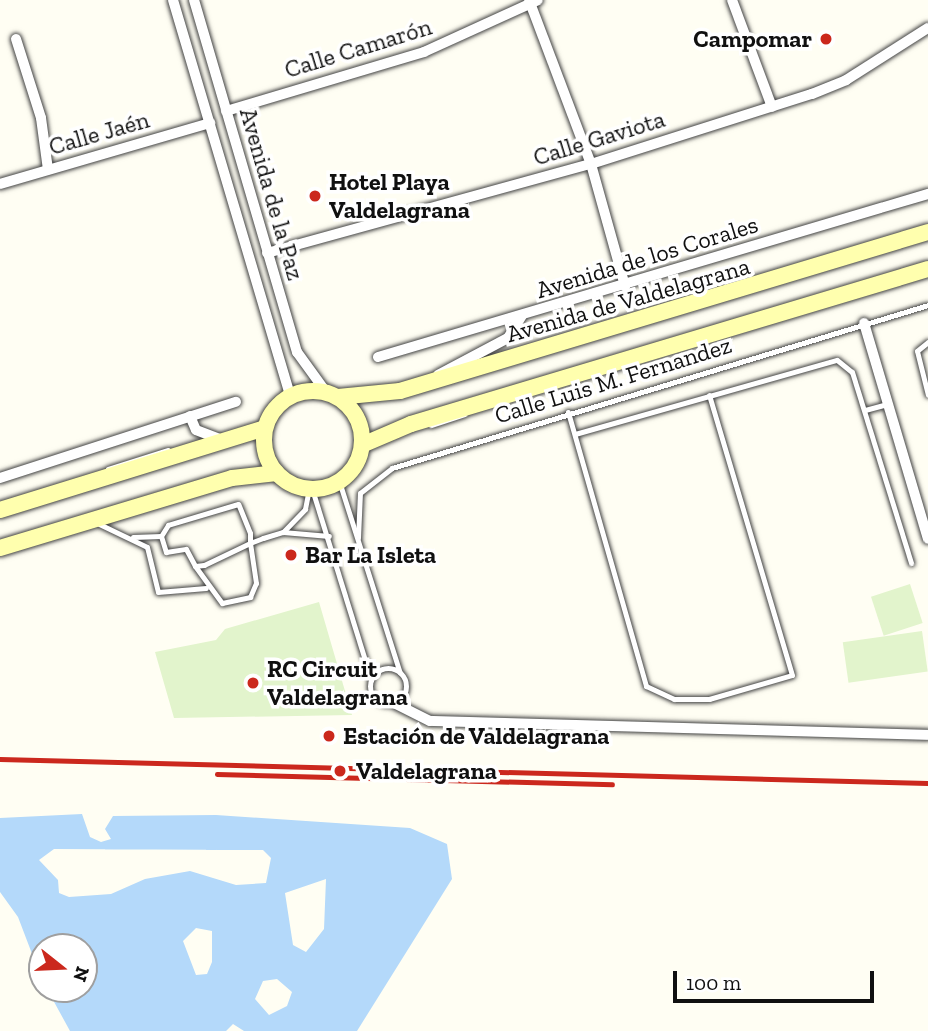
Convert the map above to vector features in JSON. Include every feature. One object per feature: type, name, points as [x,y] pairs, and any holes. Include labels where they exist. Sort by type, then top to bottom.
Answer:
[{"type":"main road","name":"Avenida de Valdelagrana","points":[[332,394],[400,391],[928,232]]},
{"type":"main road","points":[[265,428],[268,459],[277,473],[310,489],[339,481],[362,445],[418,422],[928,269]]},
{"type":"main road","points":[[0,510],[265,428],[290,396],[332,394],[356,417],[362,445]]},
{"type":"main road","points":[[0,548],[232,478],[277,473]]},
{"type":"street","name":"Avenida de la Paz","points":[[173,0],[290,396]]},
{"type":"street","name":"Avenida de la Paz","points":[[194,0],[297,352],[332,394]]},
{"type":"street","points":[[732,0],[772,107]]},
{"type":"street","name":"Calle Camarón","points":[[226,111],[424,52],[532,2]]},
{"type":"street","points":[[532,2],[591,164],[625,286]]},
{"type":"street","name":"Calle Gaviota","points":[[267,253],[591,164],[772,107],[846,80],[928,28]]},
{"type":"street","points":[[16,39],[41,118],[48,170]]},
{"type":"street","name":"Calle Jaén","points":[[0,184],[210,123]]},
{"type":"street","name":"Avenida de los Corales","points":[[378,357],[625,286],[928,194]]},
{"type":"street","points":[[431,380],[508,338],[522,316]]},
{"type":"street","points":[[864,323],[928,540]]},
{"type":"street","points":[[0,478],[236,402]]},
{"type":"street","points":[[190,416],[196,430],[222,440]]},
{"type":"street","points":[[394,703],[430,721],[928,735]]},
{"type":"lane","name":"Calle Luis M. Fernandez","points":[[358,538],[356,507],[375,477],[444,448],[928,305]]},
{"type":"lane","points":[[928,342],[917,351],[928,395]]},
{"type":"lane","points":[[575,434],[836,360],[852,372],[911,563]]},
{"type":"lane","points":[[568,412],[646,686],[674,699],[709,699],[792,675],[709,395]]},
{"type":"lane","points":[[865,410],[888,404]]},
{"type":"lane","points":[[310,489],[329,536],[371,680],[373,697],[394,703],[406,688],[339,481]]},
{"type":"lane","points":[[284,532],[305,509],[310,489]]},
{"type":"lane","points":[[238,504],[250,543],[256,583],[250,597],[222,603],[206,588],[186,550],[166,552],[161,536],[168,526],[238,504]]},
{"type":"lane","points":[[92,521],[132,537],[147,547],[158,592],[206,588]]},
{"type":"lane","points":[[195,566],[284,532],[329,536]]},
{"type":"lane","points":[[132,537],[161,536]]},
{"type":"lane","points":[[371,680],[384,669],[400,673]]},
{"type":"green space","points":[[910,584],[923,623],[884,636],[871,597]]},
{"type":"green space","name":"RC Circuit Valdelagrana","points":[[319,602],[352,715],[174,718],[155,652],[216,640],[225,629]]},
{"type":"green space","points":[[922,631],[928,672],[848,683],[843,642]]},
{"type":"water","points":[[82,814],[90,837],[101,842],[111,839],[105,829],[113,816],[216,815],[410,828],[447,844],[452,879],[357,1031],[244,1031],[233,1024],[226,1031],[70,1031],[55,1003],[98,1003],[98,933],[28,933],[28,943],[18,917],[0,892],[0,818]],"holes":[[[54,849],[263,850],[271,858],[266,883],[236,885],[190,871],[145,879],[111,894],[69,897],[59,893],[58,880],[39,860]],[[326,879],[324,929],[306,952],[293,945],[285,893]],[[196,928],[212,931],[212,962],[207,974],[196,975],[183,941]],[[277,979],[292,992],[287,1006],[269,1015],[255,999],[263,981]]]},
{"type":"railway","points":[[0,759],[928,783]]},
{"type":"railway","points":[[217,774],[612,784]]},
{"type":"place","name":"Campomar","points":[[826,39]]},
{"type":"place","name":"Hotel Playa Valdelagrana","points":[[315,196]]},
{"type":"place","name":"Bar La Isleta","points":[[291,555]]},
{"type":"place","name":"RC Circuit Valdelagrana","points":[[253,683]]},
{"type":"place","name":"Estación de Valdelagrana","points":[[329,736]]},
{"type":"place","name":"Valdelagrana","points":[[340,771]]}]
